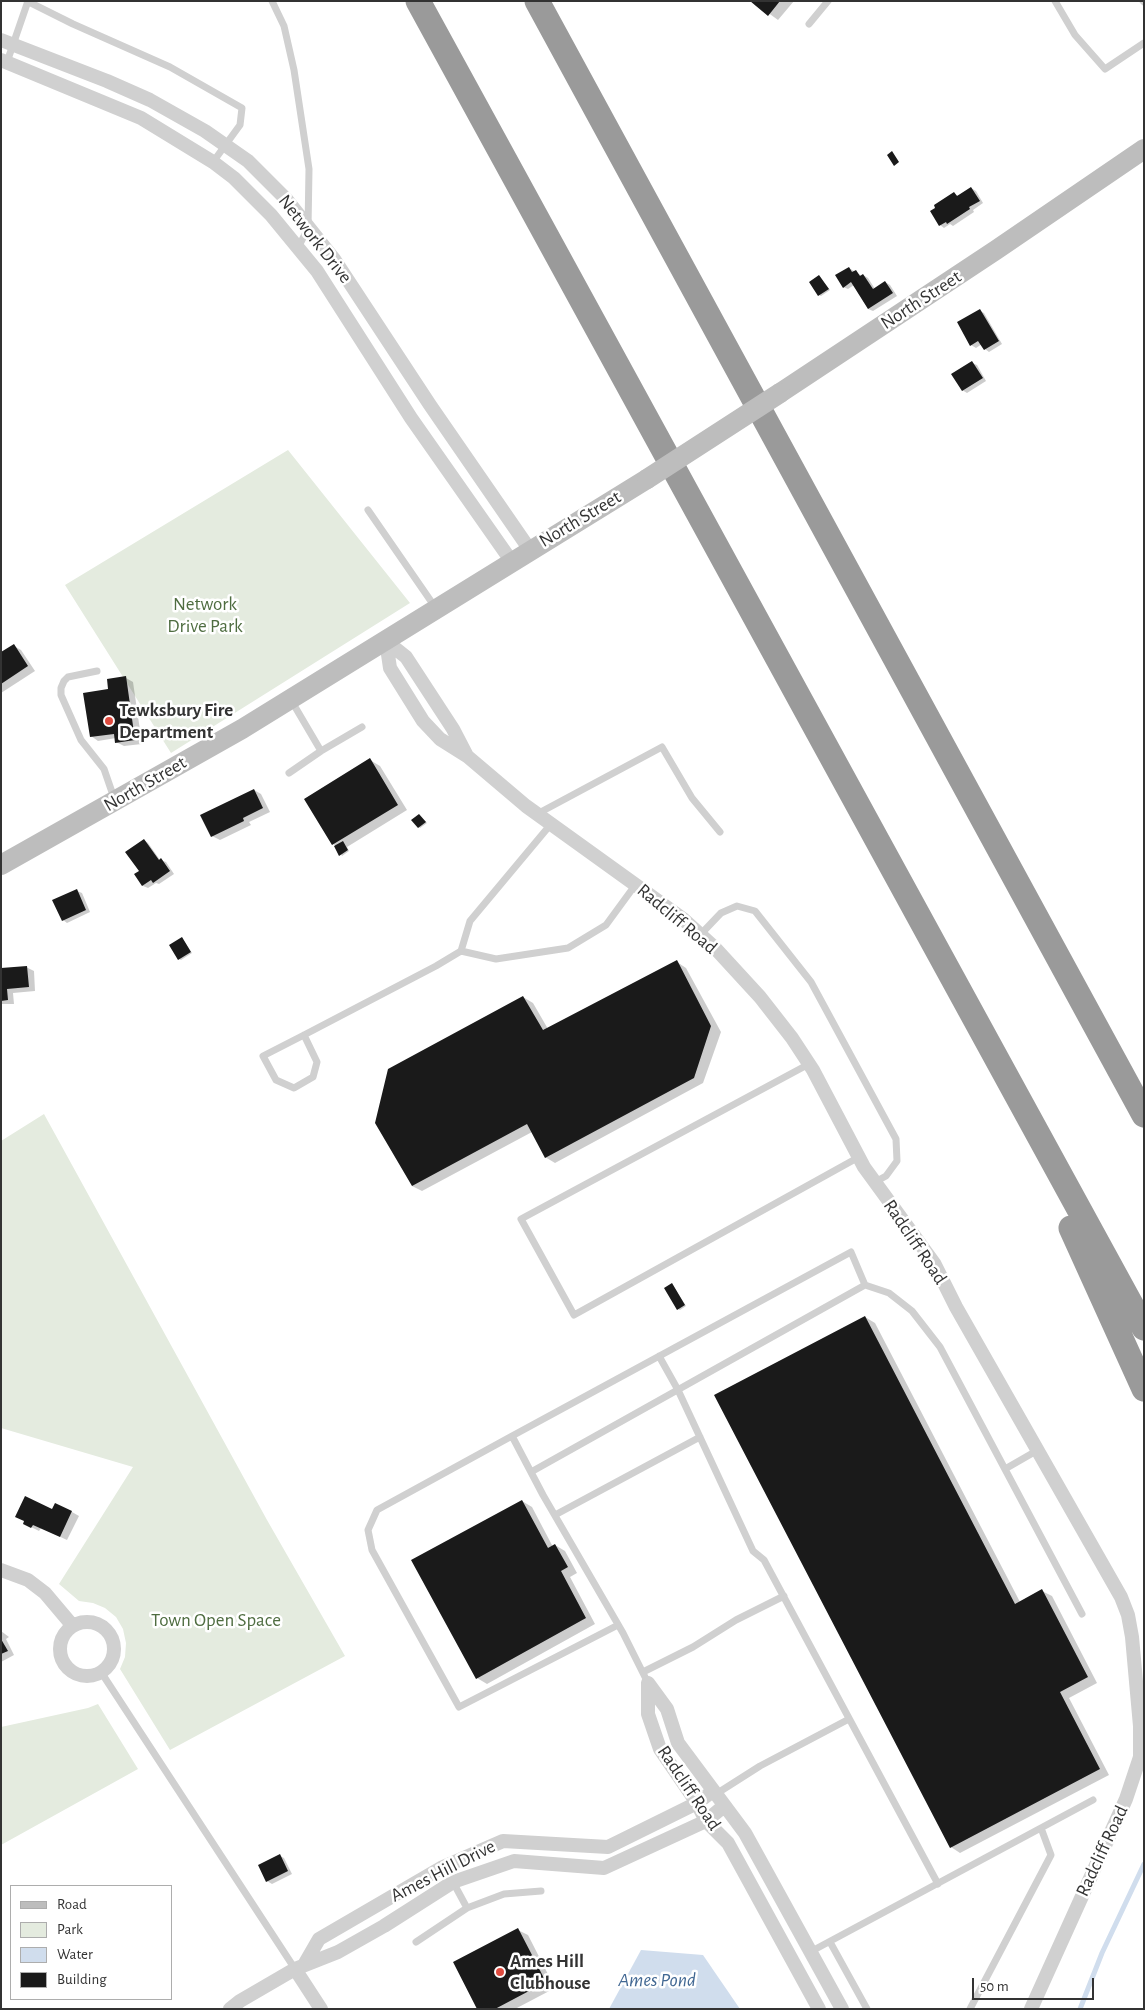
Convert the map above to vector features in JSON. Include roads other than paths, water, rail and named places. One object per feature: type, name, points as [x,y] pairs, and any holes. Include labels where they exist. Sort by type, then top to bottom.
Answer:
[{"type":"highway","points":[[418,1],[1144,1328]]},
{"type":"highway","points":[[537,1],[1144,1115]]},
{"type":"highway","points":[[979,1028],[1144,1389]]},
{"type":"main road","name":"North Street","points":[[1,865],[291,700],[647,479],[996,250],[1144,148]]},
{"type":"street","name":"Network Drive","points":[[8,43],[107,80],[150,100],[227,145],[248,161],[287,200],[334,258],[430,405],[530,550]]},
{"type":"street","name":"Network Drive","points":[[4,61],[141,118],[213,162],[234,178],[271,215],[317,271],[411,418],[512,562]]},
{"type":"street","points":[[386,641],[406,657],[453,729],[467,756]]},
{"type":"street","name":"Radcliff Road","points":[[386,641],[390,668],[422,722],[440,740],[467,756],[537,814],[683,919],[716,948],[760,997],[809,1064],[859,1157],[875,1182],[934,1262],[956,1307],[1102,1561],[1126,1607],[1132,1638],[1141,1747],[1138,1766],[1131,1786],[1031,2009]]},
{"type":"street","points":[[1,1570],[28,1580],[45,1593],[72,1625]]},
{"type":"street","points":[[89,1621],[104,1628],[110,1634],[114,1651],[107,1667],[101,1672],[82,1676],[66,1667],[61,1659],[61,1640],[65,1632],[72,1625],[89,1621]]},
{"type":"street","name":"Radcliff Road","points":[[646,1678],[667,1709],[678,1743],[745,1833],[842,2009]]},
{"type":"street","name":"Radcliff Road","points":[[646,1678],[648,1714],[660,1749],[697,1803],[706,1820],[728,1843],[819,2009]]},
{"type":"street","name":"Ames Hill Drive","points":[[299,1967],[319,1939],[447,1865],[503,1840],[608,1847],[715,1793]]},
{"type":"street","name":"Ames Hill Drive","points":[[230,2009],[240,2001],[299,1967],[338,1952],[384,1926],[453,1882],[514,1861],[604,1868],[706,1820],[724,1806]]},
{"type":"street","points":[[794,1962],[810,1952]]},
{"type":"street","points":[[299,1967],[321,2009]]},
{"type":"lane","points":[[4,61],[8,43],[27,1],[72,24],[170,67],[242,108],[240,125],[213,162]]},
{"type":"lane","points":[[272,1],[284,26],[295,80],[309,169],[308,228],[298,248]]},
{"type":"lane","points":[[809,24],[828,1]]},
{"type":"lane","points":[[1056,1],[1075,35],[1105,69],[1144,43]]},
{"type":"lane","points":[[368,510],[437,610]]},
{"type":"lane","points":[[97,671],[68,676],[60,688],[61,695],[81,740],[104,769],[116,801]]},
{"type":"lane","points":[[291,700],[321,751]]},
{"type":"lane","points":[[289,773],[321,751],[362,727]]},
{"type":"lane","points":[[537,814],[662,747],[692,798],[720,832]]},
{"type":"lane","points":[[304,1035],[318,1062],[313,1078],[294,1088],[276,1080],[264,1056],[461,951],[470,921],[552,824]]},
{"type":"lane","points":[[461,951],[496,959],[568,948],[606,925],[636,884]]},
{"type":"lane","points":[[700,935],[721,913],[737,906],[755,911],[811,982],[896,1138],[898,1161],[886,1176],[875,1182]]},
{"type":"lane","points":[[809,1064],[522,1219],[574,1315],[859,1157]]},
{"type":"lane","points":[[618,1625],[460,1707],[372,1550],[368,1530],[377,1510],[850,1252],[865,1285],[889,1293],[912,1311],[940,1347],[1082,1614]]},
{"type":"lane","points":[[531,1472],[865,1285]]},
{"type":"lane","points":[[659,1356],[678,1390],[753,1551],[764,1560],[938,1884]]},
{"type":"lane","points":[[512,1436],[646,1678],[736,1620],[784,1596]]},
{"type":"lane","points":[[555,1515],[700,1437]]},
{"type":"lane","points":[[1005,1468],[1038,1450]]},
{"type":"lane","points":[[101,1672],[299,1967]]},
{"type":"lane","points":[[715,1793],[760,1766],[850,1719]]},
{"type":"lane","points":[[810,1952],[1093,1800]]},
{"type":"lane","points":[[970,2009],[1051,1855],[1041,1828]]},
{"type":"lane","points":[[447,1865],[453,1882],[467,1908]]},
{"type":"lane","points":[[416,1942],[467,1908],[504,1894],[542,1891]]},
{"type":"lane","points":[[830,1942],[867,2009]]},
{"type":"water","name":"Ames Pond","points":[[641,1950],[703,1955],[740,2009],[609,2009]]},
{"type":"waterway","points":[[1080,2009],[1102,1953],[1144,1864]]},
{"type":"place","name":"Tewksbury Fire Department","points":[[109,721]]},
{"type":"place","name":"Ames Hill Clubhouse","points":[[500,1972]]},
{"type":"park label","name":"Network Drive Park","points":[[205,615]]},
{"type":"park label","name":"Town Open Space","points":[[216,1620]]}]
